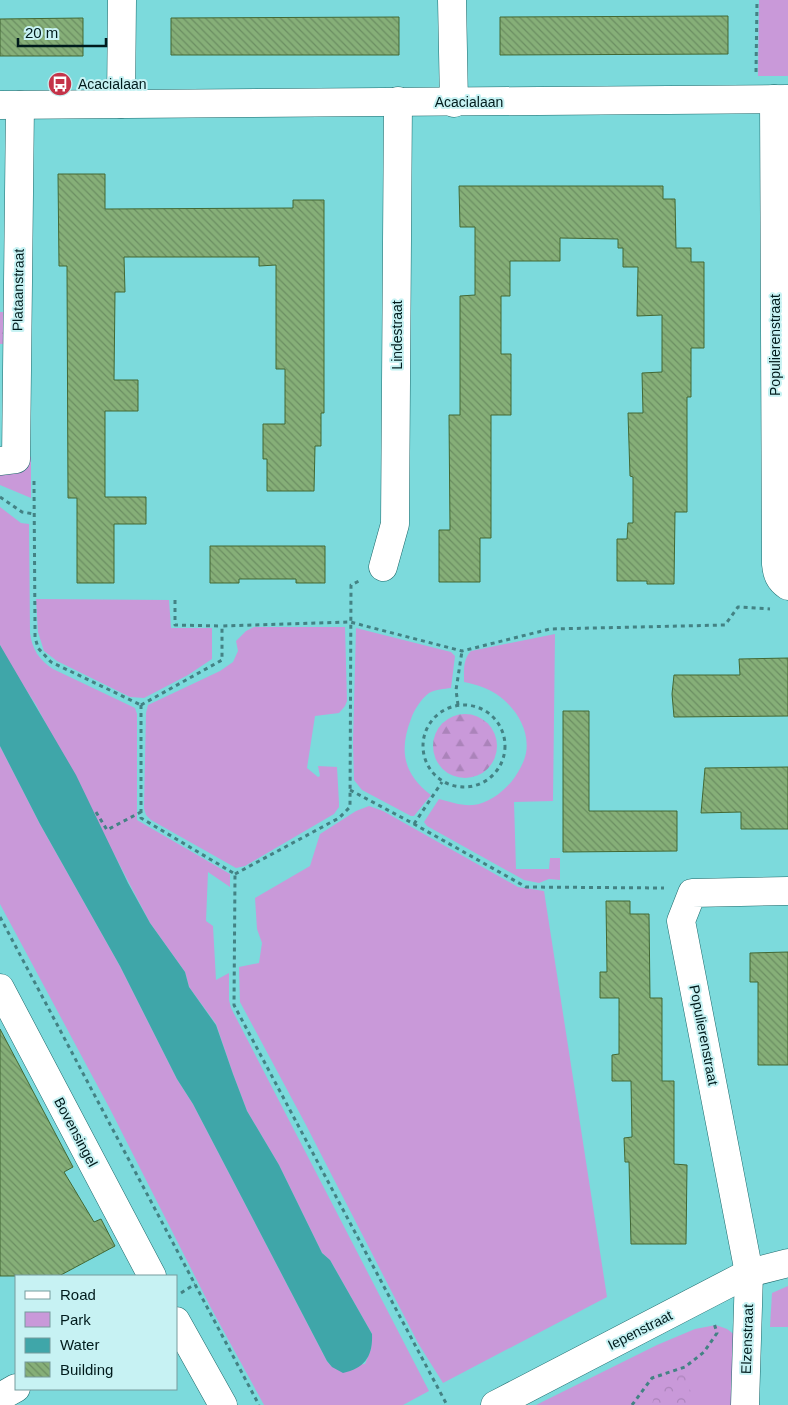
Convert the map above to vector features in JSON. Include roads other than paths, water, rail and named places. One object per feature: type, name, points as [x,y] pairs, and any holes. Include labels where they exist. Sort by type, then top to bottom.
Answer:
[{"type":"street","points":[[121,104],[122,0]]},
{"type":"street","points":[[452,0],[454,103]]},
{"type":"street","name":"Acacialaan","points":[[10,105],[772,99]]},
{"type":"street","name":"Populierenstraat","points":[[772,99],[776,564],[777,573],[782,582],[788,586]]},
{"type":"street","name":"Lindestraat","points":[[383,567],[395,524],[398,101]]},
{"type":"street","name":"Plataanstraat","points":[[0,461],[16,459],[10,105]]},
{"type":"street","name":"Populierenstraat","points":[[749,1273],[681,921],[692,893],[788,891]]},
{"type":"street","name":"Bovensingel","points":[[0,988],[151,1275]]},
{"type":"street","name":"Iepenstraat","points":[[495,1405],[749,1273],[788,1263]]},
{"type":"street","name":"Elzenstraat","points":[[745,1405],[749,1273]]},
{"type":"street","points":[[178,1325],[223,1405]]},
{"type":"street","points":[[0,1397],[15,1389]]},
{"type":"water","points":[[0,645],[76,775],[128,883],[150,923],[185,972],[189,987],[216,1025],[247,1111],[279,1165],[322,1253],[330,1260],[372,1334],[369,1355],[362,1364],[351,1371],[343,1373],[332,1367],[327,1361],[193,1104],[177,1079],[120,966],[40,824],[0,746]]},
{"type":"place","name":"Acacialaan","points":[[60,84]]}]
